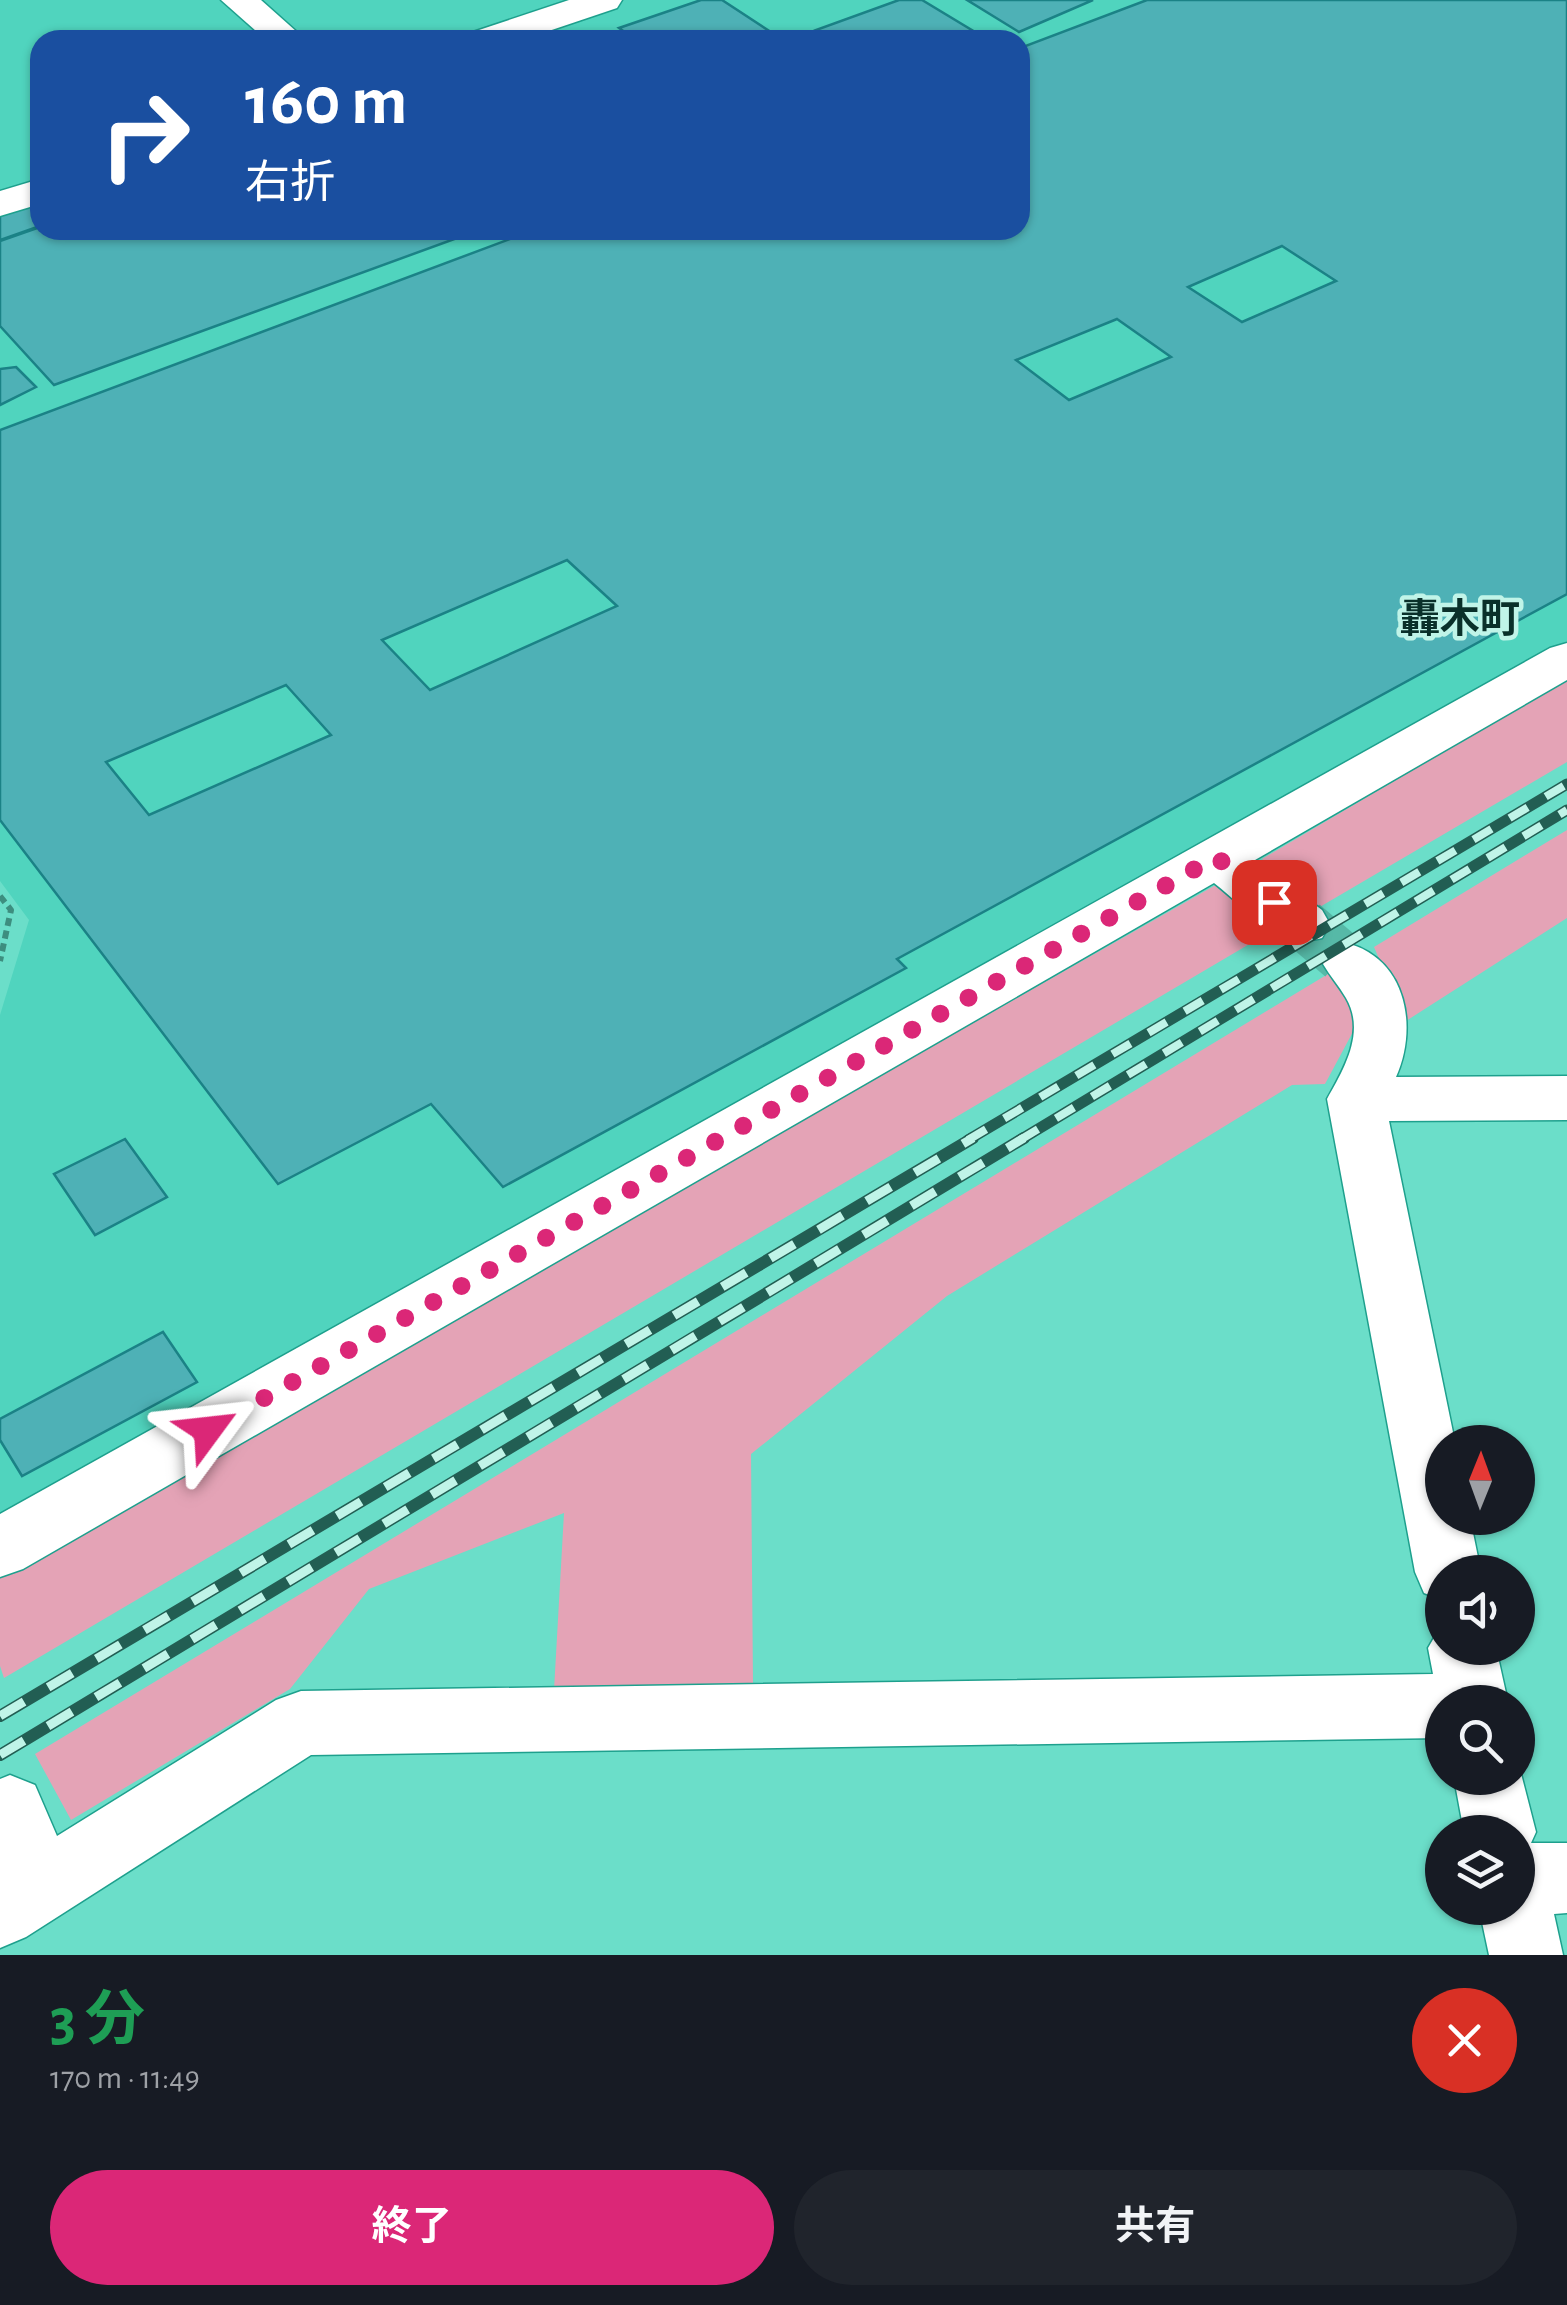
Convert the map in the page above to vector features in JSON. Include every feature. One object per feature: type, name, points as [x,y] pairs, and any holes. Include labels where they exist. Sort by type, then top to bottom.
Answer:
[{"type":"street","points":[[239,0],[276,30]]},
{"type":"street","points":[[516,30],[604,0]]},
{"type":"street","points":[[0,204],[30,194]]},
{"type":"street","points":[[0,1548],[1567,659]]},
{"type":"street","points":[[1216,857],[1303,924]]},
{"type":"street","points":[[1350,964],[1376,992],[1382,1022],[1377,1062],[1356,1099],[1445,1555]]},
{"type":"street","points":[[1356,1099],[1567,1098]]},
{"type":"street","points":[[10,1809],[21,1898],[301,1723],[1425,1706]]},
{"type":"street","points":[[1535,1879],[1567,1878]]},
{"type":"street","points":[[1520,1925],[1526,1955]]},
{"type":"path","points":[[0,896],[11,910],[0,961]]},
{"type":"shaded area","points":[[0,0],[1567,0],[1567,641],[0,1523],[0,1015],[29,920],[0,881]]},
{"type":"shaded area","points":[[1567,679],[1567,762],[1318,908],[1262,859]]},
{"type":"shaded area","points":[[1567,830],[1567,918],[1406,1021],[1374,947]]},
{"type":"shaded area","points":[[1221,882],[1280,926],[4,1678],[0,1666],[0,1576]]},
{"type":"shaded area","points":[[1333,971],[1362,1015],[1325,1084],[1292,1085],[947,1296],[751,1454],[753,1684],[554,1690],[564,1513],[369,1589],[290,1689],[71,1820],[35,1754]]},
{"type":"building","points":[[701,0],[722,0],[768,30],[622,30],[619,28]]},
{"type":"building","points":[[899,0],[922,0],[972,30],[816,30]]},
{"type":"building","points":[[967,0],[1093,0],[1024,30],[1016,30]]},
{"type":"building","points":[[1147,0],[1567,0],[1567,594],[897,959],[906,968],[503,1187],[431,1104],[278,1184],[0,820],[0,430],[507,240],[1030,240],[1030,44]],"holes":[[[1282,246],[1336,281],[1242,322],[1188,287]],[[1117,319],[1171,357],[1069,400],[1016,360]],[[567,560],[617,606],[430,690],[382,640]],[[286,685],[331,735],[149,815],[106,762]]]},
{"type":"building","points":[[30,199],[30,230],[0,240],[0,209]]},
{"type":"building","points":[[30,230],[30,240],[452,240],[54,385],[0,326],[0,241]]},
{"type":"building","points":[[16,367],[36,387],[0,405],[0,369]]},
{"type":"building","points":[[125,1139],[167,1197],[95,1235],[54,1174]]},
{"type":"building","points":[[163,1332],[197,1382],[22,1476],[0,1440],[0,1419]]},
{"type":"tunnel","points":[[1303,924],[1350,964]]},
{"type":"railway","points":[[968,1140],[1567,784]]},
{"type":"railway","points":[[1020,1140],[1567,810]]},
{"type":"railway","points":[[0,1716],[973,1138]]},
{"type":"railway","points":[[0,1755],[1024,1138]]},
{"type":"district","name":"轟木町","points":[[1460,618]]},
{"type":"route","points":[[208,1430],[1216,857],[1274,902]]}]
